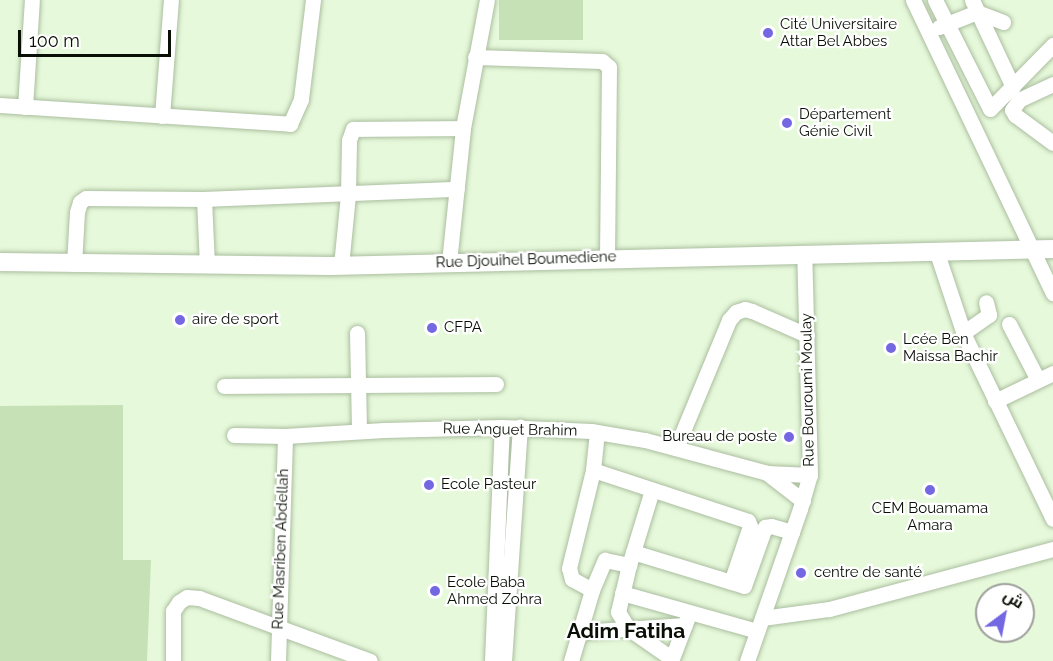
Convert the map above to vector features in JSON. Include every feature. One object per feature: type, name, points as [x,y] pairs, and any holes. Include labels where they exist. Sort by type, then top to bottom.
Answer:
[{"type":"main road","name":"Rue Djouihel Boumediene","points":[[0,262],[341,266],[804,253],[1053,249]]},
{"type":"street","points":[[25,107],[32,0]]},
{"type":"street","points":[[162,116],[171,0]]},
{"type":"street","points":[[0,105],[290,124],[301,99],[313,0]]},
{"type":"street","points":[[448,262],[463,128],[487,0]]},
{"type":"street","points":[[913,0],[1053,294]]},
{"type":"street","points":[[935,0],[988,108],[994,108],[1053,45]]},
{"type":"street","points":[[928,30],[946,25],[975,6]]},
{"type":"street","points":[[975,6],[1002,22]]},
{"type":"street","points":[[975,6],[1013,87]]},
{"type":"street","points":[[475,57],[602,61],[609,67],[606,258]]},
{"type":"street","points":[[1053,84],[1019,100],[1012,110],[1015,115],[1053,143]]},
{"type":"street","points":[[341,266],[348,194],[349,140],[353,129],[463,128]]},
{"type":"street","points":[[74,264],[77,212],[80,202],[86,198],[204,199],[456,189]]},
{"type":"street","points":[[204,199],[207,265]]},
{"type":"street","points":[[936,250],[963,333],[1053,519]]},
{"type":"street","name":"Rue Bouroumi Moulay","points":[[747,661],[810,475],[804,253]]},
{"type":"street","points":[[963,333],[989,315],[986,302]]},
{"type":"street","points":[[676,448],[729,320],[736,312],[745,309],[752,311],[807,335]]},
{"type":"street","points":[[1009,324],[1038,380]]},
{"type":"street","points":[[357,333],[359,431]]},
{"type":"street","points":[[995,401],[1053,373]]},
{"type":"street","points":[[224,386],[496,384]]},
{"type":"street","points":[[492,661],[502,427]]},
{"type":"street","name":"Rue Anguet Brahim","points":[[234,435],[285,436],[359,431],[502,427],[597,432],[676,448],[766,473]]},
{"type":"street","points":[[504,661],[520,427]]},
{"type":"street","points":[[592,590],[572,579],[569,568],[593,471],[597,432]]},
{"type":"street","name":"Rue Masriben Abdellah","points":[[278,661],[285,436]]},
{"type":"street","points":[[593,471],[749,522],[731,582]]},
{"type":"street","points":[[766,473],[810,475]]},
{"type":"street","points":[[766,473],[802,501]]},
{"type":"street","points":[[652,490],[618,612],[628,628],[671,660],[687,619]]},
{"type":"street","points":[[571,661],[592,590],[605,560],[631,559],[746,585],[766,526],[792,532]]},
{"type":"street","points":[[580,632],[628,628],[687,619],[760,624],[829,609],[1053,549]]},
{"type":"street","points":[[622,593],[687,619]]},
{"type":"street","points":[[173,661],[173,611],[179,602],[187,597],[199,598],[370,661]]},
{"type":"green space","points":[[499,0],[583,0],[583,40],[499,40]]},
{"type":"green space","points":[[123,405],[123,560],[151,560],[147,661],[0,661],[0,406]]},
{"type":"place","name":"Cité Universitaire Attar Bel Abbes","points":[[768,33]]},
{"type":"place","name":"Département Génie Civil","points":[[787,123]]},
{"type":"place","name":"aire de sport","points":[[180,320]]},
{"type":"place","name":"CFPA","points":[[432,328]]},
{"type":"place","name":"Lcée Ben Maissa Bachir","points":[[891,348]]},
{"type":"place","name":"Bureau de poste","points":[[789,437]]},
{"type":"place","name":"Ecole Pasteur","points":[[429,485]]},
{"type":"place","name":"CEM Bouamama Amara","points":[[930,490]]},
{"type":"place","name":"centre de santé","points":[[801,573]]},
{"type":"place","name":"Ecole Baba Ahmed Zohra","points":[[435,591]]},
{"type":"district","name":"Adim Fatiha","points":[[626,631]]}]
